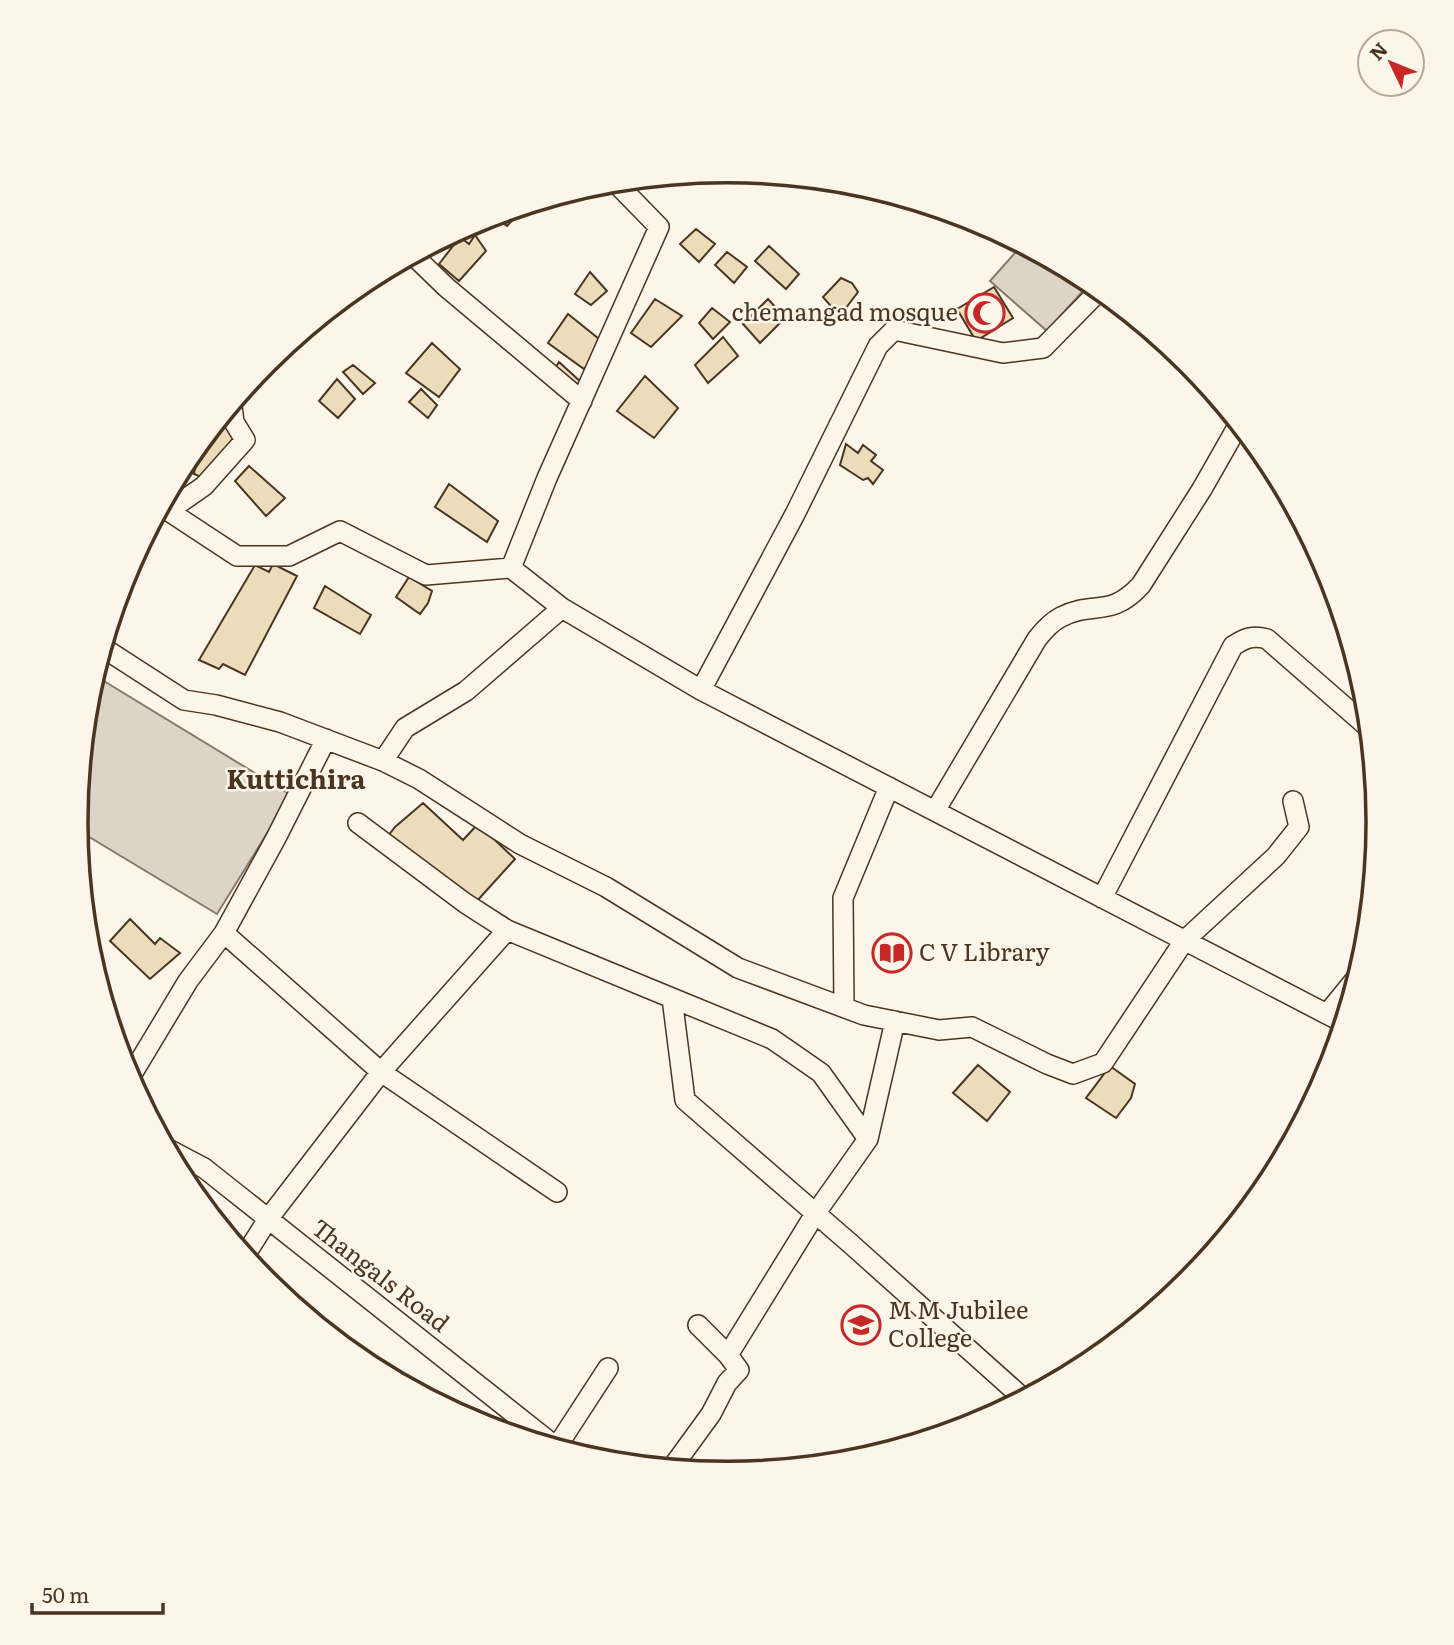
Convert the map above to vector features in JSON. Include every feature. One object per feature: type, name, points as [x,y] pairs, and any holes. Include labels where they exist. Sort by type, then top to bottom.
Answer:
[{"type":"street","points":[[511,568],[547,478],[659,228],[624,191]]},
{"type":"street","points":[[420,262],[582,401]]},
{"type":"street","points":[[701,690],[795,514],[878,346],[894,330],[1003,354],[1043,348],[1092,298]]},
{"type":"street","points":[[173,503],[204,486],[245,440],[233,417]]},
{"type":"street","points":[[935,811],[1037,639],[1049,625],[1063,616],[1110,607],[1135,591],[1202,489],[1234,433]]},
{"type":"street","points":[[169,511],[237,556],[289,556],[340,531],[426,575],[511,568],[562,608],[701,690],[1335,1019]]},
{"type":"street","points":[[383,761],[405,728],[466,691],[562,608]]},
{"type":"street","points":[[1102,898],[1233,646],[1244,639],[1257,636],[1267,639],[1357,718]]},
{"type":"street","points":[[111,652],[184,700],[216,705],[280,722],[383,761],[419,779],[520,844],[606,887],[738,968],[864,1015],[939,1030],[972,1027],[1073,1074],[1103,1063],[1184,940],[1276,856],[1300,827],[1293,801]]},
{"type":"street","points":[[136,1067],[188,981],[225,933],[326,739]]},
{"type":"street","points":[[844,1007],[843,898],[888,787]]},
{"type":"street","points":[[358,823],[465,903],[507,930],[772,1039],[821,1073],[868,1139]]},
{"type":"street","points":[[250,1248],[268,1219],[381,1072],[507,930]]},
{"type":"street","points":[[225,933],[381,1072],[557,1192]]},
{"type":"street","points":[[672,998],[685,1100],[1017,1392]]},
{"type":"street","points":[[728,1355],[815,1213],[868,1139],[895,1021]]},
{"type":"street","name":"Thangals Road","points":[[182,1156],[204,1168],[540,1434]]},
{"type":"street","points":[[677,1460],[711,1415],[727,1382],[739,1370],[698,1325]]},
{"type":"street","points":[[563,1440],[608,1368]]},
{"type":"shaded area","points":[[1016,252],[1083,291],[1047,331],[990,281]]},
{"type":"shaded area","name":"Kuttichira","points":[[104,681],[291,795],[217,914],[88,836],[93,739]]},
{"type":"building","points":[[696,229],[715,244],[699,262],[680,244]]},
{"type":"building","points":[[475,235],[486,251],[459,281],[439,264],[454,244],[464,240],[469,244]]},
{"type":"building","points":[[769,246],[799,274],[786,289],[755,261]]},
{"type":"building","points":[[727,252],[747,267],[734,283],[715,265]]},
{"type":"building","points":[[590,272],[607,291],[591,305],[575,294]]},
{"type":"building","points":[[841,278],[852,283],[858,292],[836,321],[825,312],[830,305],[823,297]]},
{"type":"building","name":"chemangad mosque","points":[[994,287],[1013,318],[976,341],[957,309]]},
{"type":"building","points":[[655,299],[682,316],[651,347],[631,333]]},
{"type":"building","points":[[768,299],[778,310],[773,315],[781,322],[760,343],[743,324]]},
{"type":"building","points":[[712,308],[730,322],[713,339],[699,323]]},
{"type":"building","points":[[568,314],[604,343],[584,369],[548,343]]},
{"type":"building","points":[[723,337],[738,356],[708,383],[695,365]]},
{"type":"building","points":[[432,343],[460,369],[439,397],[406,373]]},
{"type":"building","points":[[559,362],[582,383],[574,399],[546,383]]},
{"type":"building","points":[[353,365],[375,383],[363,394],[343,372]]},
{"type":"building","points":[[645,376],[678,408],[654,438],[617,411]]},
{"type":"building","points":[[337,379],[355,399],[338,418],[319,401]]},
{"type":"building","points":[[421,389],[437,405],[428,418],[409,402]]},
{"type":"building","points":[[225,427],[241,439],[201,477],[194,474],[195,468]]},
{"type":"building","points":[[846,444],[858,453],[863,445],[876,455],[871,461],[883,470],[873,484],[868,478],[863,480],[840,465]]},
{"type":"building","points":[[249,466],[285,498],[266,516],[235,481]]},
{"type":"building","points":[[449,484],[498,521],[487,542],[435,507]]},
{"type":"building","points":[[273,564],[297,576],[245,675],[223,664],[219,669],[199,660],[255,565],[269,572]]},
{"type":"building","points":[[409,577],[432,591],[420,614],[396,597]]},
{"type":"building","points":[[325,586],[371,615],[360,634],[314,608]]},
{"type":"building","points":[[423,803],[463,840],[478,824],[515,859],[467,912],[385,840],[395,827]]},
{"type":"building","points":[[130,919],[155,944],[160,938],[180,953],[150,979],[110,941]]},
{"type":"building","points":[[978,1065],[1010,1092],[987,1121],[953,1093]]},
{"type":"building","points":[[1110,1066],[1135,1084],[1131,1098],[1116,1118],[1086,1098]]},
{"type":"place","name":"chemangad mosque","points":[[985,313]]},
{"type":"place","name":"C V Library","points":[[892,953]]},
{"type":"place","name":"M M Jubilee College","points":[[861,1325]]},
{"type":"district","name":"Kuttichira","points":[[296,780]]}]
